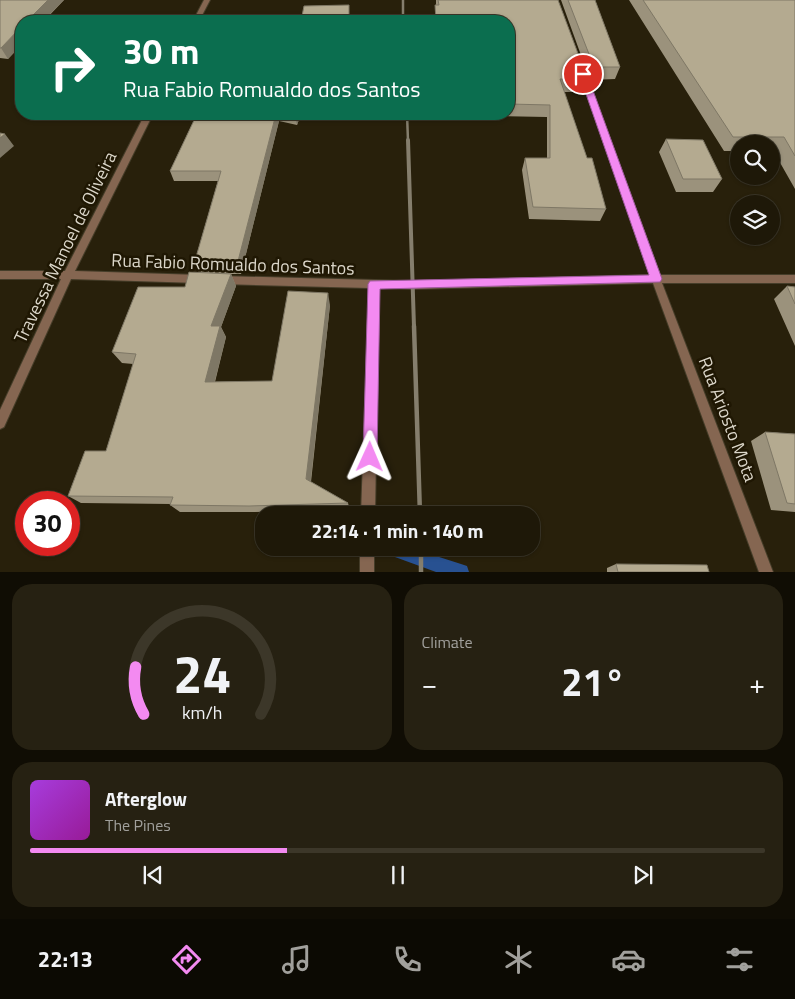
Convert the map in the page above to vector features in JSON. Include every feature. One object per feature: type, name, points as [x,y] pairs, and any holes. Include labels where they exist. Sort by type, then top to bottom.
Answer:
[{"type":"street","points":[[199,15],[207,0]]},
{"type":"street","name":"Rua Ariosto Mota","points":[[576,56],[656,279],[766,572]]},
{"type":"street","name":"Travessa Manoel de Oliveira","points":[[0,423],[68,275],[146,120]]},
{"type":"street","name":"Rua Fabio Romualdo dos Santos","points":[[0,275],[68,275],[374,284],[656,279],[795,279]]},
{"type":"street","points":[[368,506],[374,284]]},
{"type":"street","points":[[367,556],[367,572]]},
{"type":"building","points":[[0,0],[48,0],[33,15],[15,15],[15,33],[0,48]]},
{"type":"building","points":[[438,0],[558,0],[583,67],[575,67],[579,80],[560,79],[587,158],[592,158],[606,209],[533,207],[525,158],[550,158],[550,105],[515,104],[515,15],[436,15],[435,5],[439,5]]},
{"type":"building","points":[[568,0],[595,0],[620,67],[594,67]]},
{"type":"building","points":[[643,0],[795,0],[795,156],[784,137],[780,137],[780,135],[732,135]]},
{"type":"building","points":[[349,5],[349,15],[302,15],[304,6]]},
{"type":"building","points":[[194,120],[274,120],[237,265],[194,264],[221,171],[170,171]]},
{"type":"building","points":[[666,139],[703,140],[722,179],[683,179]]},
{"type":"building","points":[[189,272],[231,274],[211,326],[220,326],[205,382],[272,381],[288,291],[328,293],[306,479],[348,503],[249,506],[170,505],[173,497],[80,496],[80,491],[70,491],[85,451],[106,451],[136,354],[112,352],[138,287],[185,287]]},
{"type":"building","points":[[787,286],[795,287],[795,304]]},
{"type":"building","points":[[765,432],[795,434],[795,504],[787,503]]},
{"type":"building","points":[[616,564],[707,565],[709,572],[618,572]]},
{"type":"waterway","points":[[413,556],[461,572]]},
{"type":"railway","points":[[403,0],[403,15]]},
{"type":"railway","points":[[407,120],[408,141]]},
{"type":"railway","points":[[408,140],[414,327]]},
{"type":"railway","points":[[414,326],[420,506]]},
{"type":"railway","points":[[421,556],[421,572]]},
{"type":"route","points":[[370,457],[374,284],[413,285],[656,279],[583,74]]}]
